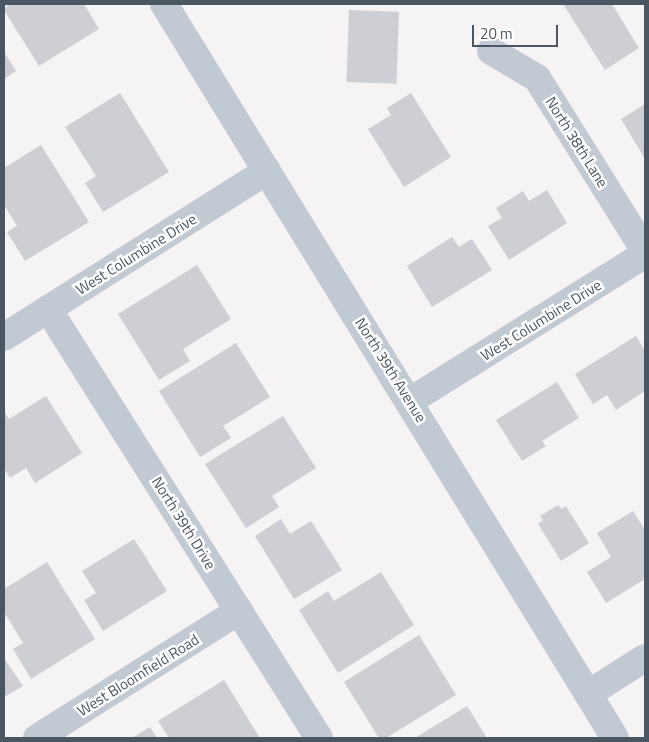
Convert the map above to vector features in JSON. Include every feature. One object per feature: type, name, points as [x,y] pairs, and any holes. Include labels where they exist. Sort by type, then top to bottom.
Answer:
[{"type":"street","name":"North 39th Avenue","points":[[164,4],[615,738]]},
{"type":"street","name":"North 38th Lane","points":[[490,51],[538,78],[645,252]]},
{"type":"street","name":"West Columbine Drive","points":[[4,337],[268,171]]},
{"type":"street","name":"West Columbine Drive","points":[[410,402],[645,252]]},
{"type":"street","name":"North 39th Drive","points":[[48,309],[319,738]]},
{"type":"street","name":"West Bloomfield Road","points":[[37,738],[239,611]]},
{"type":"street","points":[[588,694],[645,658]]},
{"type":"building","points":[[9,4],[84,4],[99,29],[39,66],[4,10]]},
{"type":"building","points":[[563,4],[612,4],[639,48],[605,70]]},
{"type":"building","points":[[349,10],[399,12],[396,84],[346,82]]},
{"type":"building","points":[[4,52],[16,71],[4,79]]},
{"type":"building","points":[[120,93],[169,172],[103,212],[85,183],[96,176],[65,127]]},
{"type":"building","points":[[411,93],[451,157],[404,187],[368,129],[391,115],[387,108]]},
{"type":"building","points":[[645,104],[645,159],[621,119]]},
{"type":"building","points":[[41,145],[89,222],[25,261],[7,232],[17,226],[4,205],[4,168]]},
{"type":"building","points":[[547,190],[567,223],[509,260],[488,226],[502,218],[496,208],[523,191],[529,201]]},
{"type":"building","points":[[452,237],[459,247],[472,239],[492,270],[432,307],[407,266]]},
{"type":"building","points":[[197,265],[231,319],[183,349],[190,361],[159,380],[118,314]]},
{"type":"building","points":[[636,336],[645,351],[645,391],[616,410],[607,395],[593,404],[575,374]]},
{"type":"building","points":[[236,343],[270,397],[223,426],[231,438],[200,457],[159,391]]},
{"type":"building","points":[[557,382],[579,418],[542,441],[546,446],[522,461],[496,420]]},
{"type":"building","points":[[46,396],[82,453],[35,483],[26,468],[10,478],[4,468],[4,411],[9,419]]},
{"type":"building","points":[[283,416],[316,468],[272,496],[279,507],[246,528],[205,464]]},
{"type":"building","points":[[558,505],[561,509],[566,506],[589,543],[561,561],[538,524],[543,520],[540,516]]},
{"type":"building","points":[[633,511],[645,530],[645,579],[606,603],[587,572],[611,557],[597,533]]},
{"type":"building","points":[[281,519],[290,534],[311,521],[342,570],[294,599],[255,536]]},
{"type":"building","points":[[134,539],[167,591],[103,631],[84,600],[96,593],[82,571]]},
{"type":"building","points":[[47,562],[95,639],[31,679],[13,649],[23,643],[4,612],[4,589]]},
{"type":"building","points":[[381,572],[414,625],[338,673],[299,610],[328,591],[334,601]]},
{"type":"building","points":[[419,635],[456,695],[386,738],[379,738],[344,682]]},
{"type":"building","points":[[4,658],[23,686],[4,697]]},
{"type":"building","points":[[224,680],[260,738],[169,738],[158,721]]},
{"type":"building","points":[[467,706],[487,738],[415,738]]},
{"type":"building","points":[[150,727],[157,738],[132,738]]}]
